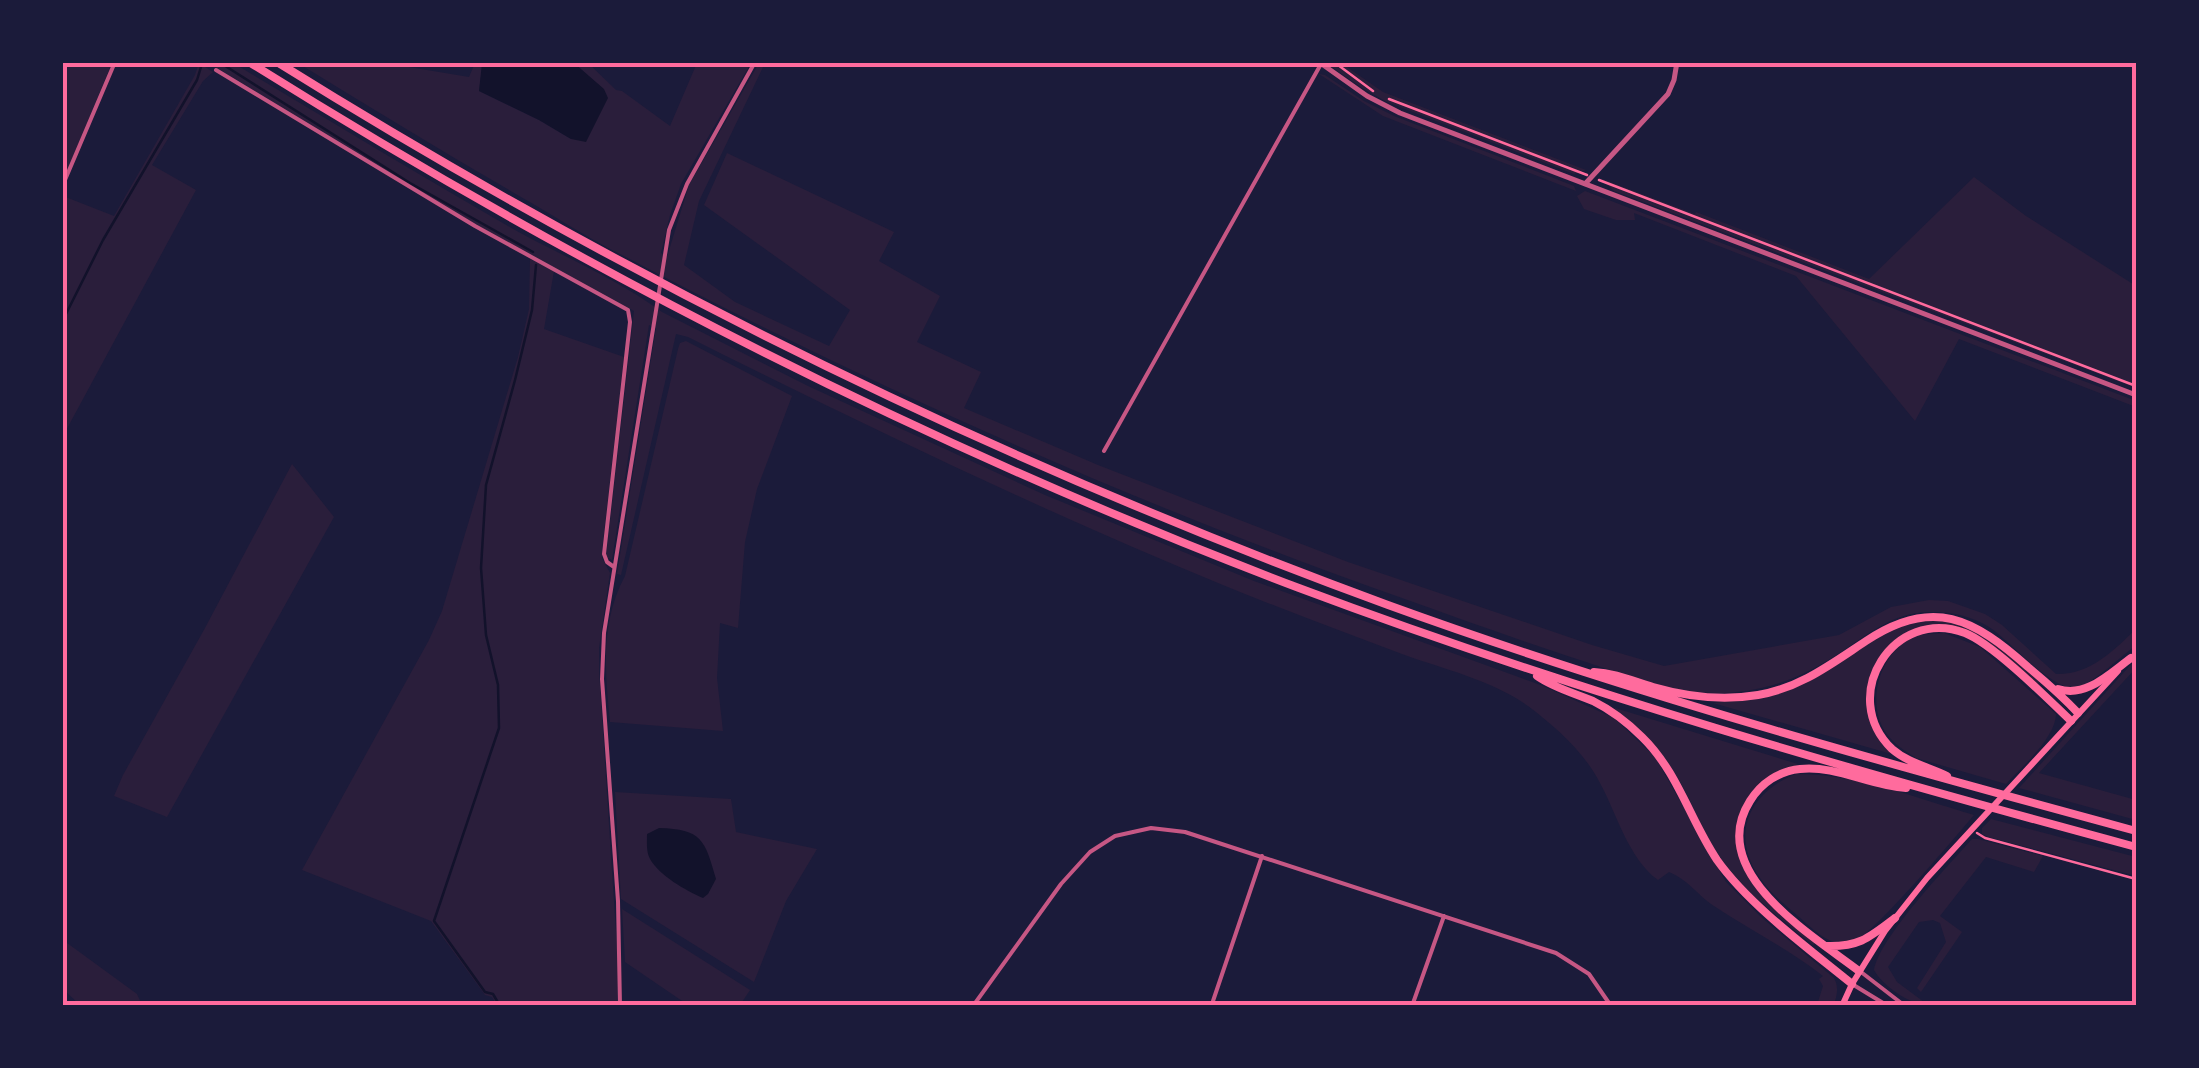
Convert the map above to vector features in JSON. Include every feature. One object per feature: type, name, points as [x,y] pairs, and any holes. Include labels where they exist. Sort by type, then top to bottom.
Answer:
[{"type":"highway","points":[[248,62],[425,170],[600,268],[889,414],[1057,490],[1358,610],[1532,671],[1699,724],[2136,847]]},
{"type":"highway","points":[[277,62],[421,150],[610,257],[811,360],[1109,495],[1455,629],[1582,671],[1764,728],[2136,831]]},
{"type":"highway","points":[[1582,671],[1610,674],[1694,696],[1755,696],[1808,678],[1893,626],[1935,617],[1963,622],[1988,633],[2078,713]]},
{"type":"highway","points":[[1960,783],[1898,753],[1874,723],[1870,687],[1875,671],[1885,654],[1910,634],[1950,628],[1974,637],[2071,721]]},
{"type":"highway","points":[[2049,684],[2064,691],[2080,691],[2134,655]]},
{"type":"highway","points":[[1532,671],[1548,683],[1610,712],[1639,734],[1673,776],[1702,835],[1734,880],[1852,984]]},
{"type":"highway","points":[[1859,971],[1770,898],[1750,874],[1739,843],[1742,820],[1750,801],[1770,779],[1802,768],[1893,787],[1920,788]]},
{"type":"highway","points":[[1826,946],[1850,946],[1894,918]]},
{"type":"main road","points":[[1842,1006],[1859,971],[1894,918],[1927,878],[2134,655]]},
{"type":"street","points":[[62,187],[115,62]]},
{"type":"street","points":[[620,1006],[618,901],[602,679],[604,633],[673,217],[756,62]]},
{"type":"street","points":[[1585,184],[1666,96],[1677,62]]},
{"type":"street","points":[[1104,451],[1320,63],[1392,109],[2136,396]]},
{"type":"street","points":[[216,70],[474,226],[629,312],[604,554],[614,568]]},
{"type":"street","points":[[973,1006],[1060,884],[1090,852],[1116,836],[1151,828],[1185,832],[1556,953],[1588,974],[1611,1006]]},
{"type":"street","points":[[1213,1001],[1262,856]]},
{"type":"street","points":[[1412,1006],[1444,915]]},
{"type":"street","points":[[1859,971],[1905,1006]]},
{"type":"street","points":[[1852,984],[1888,1006]]},
{"type":"path","points":[[1334,62],[1381,96],[2136,386]]},
{"type":"path","points":[[1972,828],[1985,838],[2136,879]]},
{"type":"shaded area","points":[[62,63],[112,63],[63,181]]},
{"type":"shaded area","points":[[199,63],[213,72],[203,81],[152,165],[196,190],[63,436],[63,196],[114,216]]},
{"type":"shaded area","points":[[209,63],[233,63],[515,230],[609,279],[662,312],[808,386],[1045,495],[1254,581],[1543,686],[1614,718],[1655,757],[1726,882],[1834,978],[1834,1005],[1817,1005],[1823,986],[1819,979],[1823,976],[1810,966],[1714,906],[1676,876],[1669,872],[1658,880],[1648,871],[1631,848],[1586,761],[1559,731],[1514,697],[1264,601],[1084,526],[688,337],[676,334],[621,575],[617,574],[656,328],[649,325],[612,560],[606,557],[634,311],[475,224]]},
{"type":"shaded area","points":[[298,63],[385,63],[469,77],[475,63],[483,63],[479,91],[571,139],[603,89],[574,63],[588,63],[616,90],[670,126],[697,63],[751,63],[681,184],[661,253],[667,257],[689,185],[759,63],[765,63],[699,201],[684,265],[735,302],[829,346],[850,310],[704,205],[727,153],[894,232],[879,261],[940,296],[917,342],[981,372],[964,408],[1098,465],[1348,562],[1592,645],[1664,666],[1839,635],[1891,607],[1929,600],[1948,601],[1985,614],[2056,674],[2090,666],[2136,629],[2136,645],[2092,680],[2069,687],[2046,675],[1982,623],[1961,615],[1930,612],[1889,622],[1814,668],[1748,691],[1694,692],[1632,678],[1302,562],[1105,483],[910,397],[601,244]]},
{"type":"shaded area","points":[[482,63],[574,63],[604,89],[608,98],[586,142],[571,139],[479,91]]},
{"type":"shaded area","points":[[1326,63],[1341,63],[1383,92],[1586,170],[1574,174],[1387,102]]},
{"type":"shaded area","points":[[1319,74],[1394,116],[1574,186],[1576,191],[1383,116]]},
{"type":"shaded area","points":[[1974,177],[2026,216],[2136,286],[2136,388],[1614,191],[1602,179],[1869,279]]},
{"type":"shaded area","points":[[1585,191],[2136,401],[2136,407],[1959,339],[1915,421],[1796,276],[1634,213],[1635,220],[1616,220],[1584,209],[1577,196]]},
{"type":"shaded area","points":[[530,259],[554,271],[544,329],[624,357],[602,551],[610,573],[599,648],[618,963],[617,1005],[497,1005],[485,995],[431,921],[302,870],[442,611],[518,357],[529,309]]},
{"type":"shaded area","points":[[686,341],[792,396],[757,489],[745,542],[738,628],[720,623],[717,678],[723,731],[610,722],[608,704],[606,648],[611,611],[625,576],[678,349]]},
{"type":"shaded area","points":[[292,464],[334,517],[167,817],[114,796],[123,775]]},
{"type":"shaded area","points":[[1945,620],[1979,631],[2040,681],[2037,685],[2000,651],[1963,629],[1916,629],[1903,635],[1880,656],[1869,683],[1869,713],[1895,755],[1713,703],[1788,690],[1895,630]]},
{"type":"shaded area","points":[[1944,633],[1980,647],[2056,714],[2044,742],[2006,784],[1916,758],[1893,741],[1880,721],[1879,679],[1892,654],[1913,637]]},
{"type":"shaded area","points":[[2136,659],[2136,668],[2039,773],[2136,800],[2136,820],[2019,788]]},
{"type":"shaded area","points":[[1615,708],[1798,764],[1764,784],[1747,801],[1738,821],[1737,843],[1752,883],[1817,942],[1813,945],[1789,926],[1732,872],[1710,841],[1671,768]]},
{"type":"shaded area","points":[[1796,774],[1864,782],[1974,815],[1876,924],[1861,937],[1843,944],[1816,931],[1768,889],[1746,846],[1749,816],[1756,803]]},
{"type":"shaded area","points":[[615,792],[731,799],[736,832],[817,849],[786,901],[754,982],[621,899]]},
{"type":"shaded area","points":[[1991,819],[2136,857],[2136,876],[1988,837],[1982,834],[1982,828]]},
{"type":"shaded area","points":[[659,828],[685,831],[700,839],[716,879],[703,898],[666,877],[650,859],[647,834]]},
{"type":"shaded area","points":[[1972,839],[2043,856],[2034,872],[1986,857],[1940,916],[1962,932],[1921,992],[1917,988],[1946,942],[1940,923],[1919,922],[1888,967],[1897,982],[1928,1005],[1914,1002],[1883,982],[1874,970],[1888,940]]},
{"type":"shaded area","points":[[622,909],[750,990],[740,1005],[688,1005],[625,962]]},
{"type":"shaded area","points":[[63,940],[137,994],[142,1005],[80,1005],[63,989]]},
{"type":"waterway","points":[[219,62],[410,183],[533,252]]},
{"type":"waterway","points":[[62,322],[103,240],[201,67]]},
{"type":"waterway","points":[[500,1006],[493,994],[485,992],[434,921],[499,728],[498,685],[486,635],[481,568],[486,485],[532,310],[536,265]]}]
